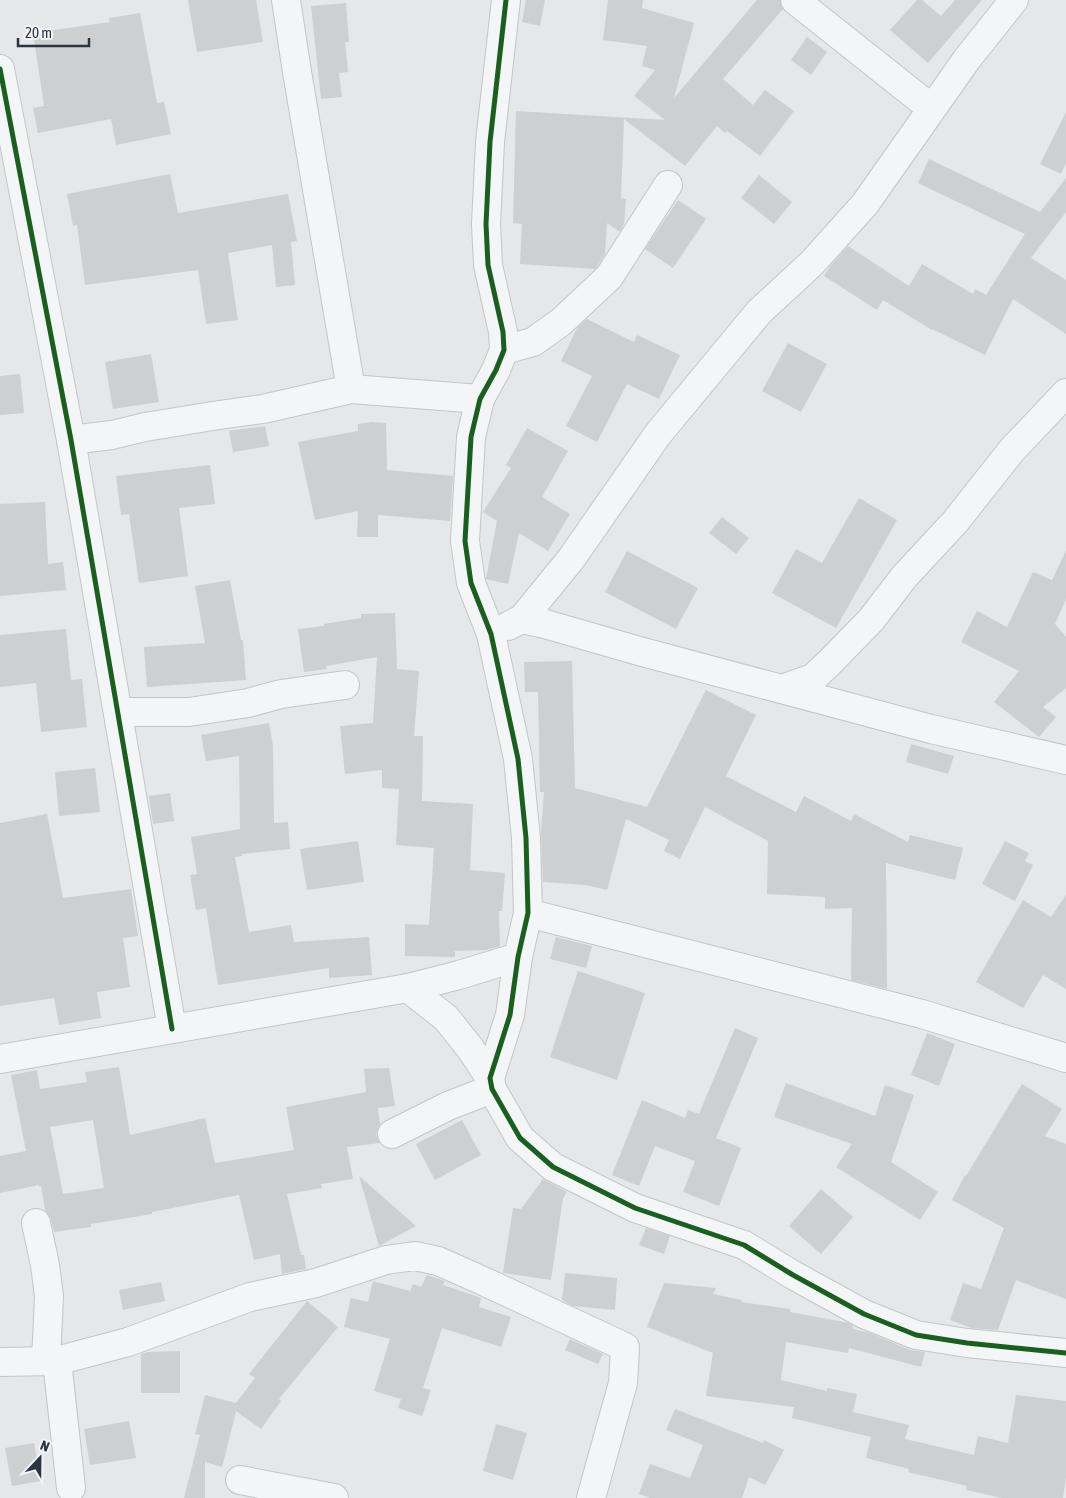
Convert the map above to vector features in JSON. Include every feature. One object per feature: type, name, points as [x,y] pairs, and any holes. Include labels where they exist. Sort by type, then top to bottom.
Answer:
[{"type":"street","points":[[286,0],[351,389]]},
{"type":"street","points":[[392,1134],[491,1083],[510,1015],[518,957],[528,913],[526,838],[518,759],[491,634],[471,583],[465,541],[471,437],[480,399],[496,370],[504,350],[503,332],[488,265],[486,224],[490,142],[506,0]]},
{"type":"street","points":[[795,0],[858,48],[931,108]]},
{"type":"street","points":[[491,634],[522,619],[571,559],[658,434],[759,312],[812,263],[865,204],[967,58],[1014,0]]},
{"type":"street","points":[[0,69],[71,440],[172,1029]]},
{"type":"street","points":[[504,350],[533,342],[562,322],[609,277],[668,184]]},
{"type":"street","points":[[71,440],[112,435],[219,414],[263,409],[351,389],[480,399]]},
{"type":"street","points":[[782,689],[813,678],[871,620],[904,577],[955,522],[1012,450],[1066,393]]},
{"type":"street","points":[[522,619],[931,729],[1066,760]]},
{"type":"street","points":[[118,712],[188,712],[248,703],[281,694],[345,685]]},
{"type":"street","points":[[528,913],[922,1014],[1066,1058]]},
{"type":"street","points":[[0,1059],[408,988],[518,957]]},
{"type":"street","points":[[408,988],[446,1018],[470,1048],[520,1138],[554,1167],[635,1208],[744,1245],[793,1275],[864,1314],[916,1335],[967,1343],[1066,1354]]},
{"type":"street","points":[[36,1223],[45,1265],[49,1296],[52,1361],[71,1488]]},
{"type":"street","points":[[0,1362],[52,1361],[128,1342],[250,1297],[316,1283],[386,1260],[415,1256],[438,1262],[481,1280],[625,1347],[623,1383],[591,1498]]},
{"type":"street","points":[[240,1480],[334,1498]]},
{"type":"building","points":[[188,0],[256,0],[263,42],[197,52]]},
{"type":"building","points":[[526,0],[545,0],[540,26],[522,22]]},
{"type":"building","points":[[608,0],[643,0],[642,8],[694,23],[674,98],[757,0],[780,0],[783,9],[723,79],[753,105],[765,90],[794,111],[760,156],[727,131],[725,133],[717,126],[685,166],[624,119],[621,198],[626,199],[624,224],[620,232],[607,223],[605,254],[597,267],[595,269],[520,264],[522,224],[513,223],[516,111],[665,120],[634,96],[655,70],[642,66],[647,46],[603,40]]},
{"type":"building","points":[[917,0],[922,0],[941,16],[955,0],[982,0],[928,63],[890,30]]},
{"type":"building","points":[[346,3],[349,42],[345,42],[348,72],[339,73],[342,97],[321,99],[311,6]]},
{"type":"building","points":[[140,13],[157,103],[164,102],[171,134],[116,145],[111,119],[38,133],[33,108],[44,106],[33,33],[110,22],[109,18]]},
{"type":"building","points":[[807,37],[827,52],[811,75],[791,60]]},
{"type":"building","points":[[1066,112],[1066,163],[1061,174],[1040,164]]},
{"type":"building","points":[[929,159],[1040,212],[1066,178],[1066,212],[1031,258],[1066,280],[1066,334],[1013,299],[985,355],[932,330],[883,300],[877,310],[824,276],[848,246],[909,286],[922,264],[973,294],[975,289],[986,295],[1025,234],[918,183]]},
{"type":"building","points":[[170,174],[178,213],[288,194],[297,241],[291,242],[295,285],[276,287],[272,245],[228,253],[238,320],[206,324],[198,270],[85,285],[77,225],[73,226],[67,194]]},
{"type":"building","points":[[759,175],[792,202],[774,224],[741,198]]},
{"type":"building","points":[[678,200],[706,219],[673,268],[645,249]]},
{"type":"building","points":[[587,319],[634,342],[637,335],[680,355],[659,399],[627,384],[597,442],[566,426],[592,376],[561,361],[577,328]]},
{"type":"building","points":[[788,343],[827,364],[801,412],[762,391]]},
{"type":"building","points":[[151,354],[159,402],[113,409],[105,362]]},
{"type":"building","points":[[20,374],[24,413],[0,415],[0,376]]},
{"type":"building","points":[[386,423],[387,470],[453,476],[450,521],[378,515],[378,537],[357,537],[358,511],[315,520],[298,442],[358,431],[358,424]]},
{"type":"building","points":[[265,426],[269,446],[233,452],[229,431]]},
{"type":"building","points":[[527,428],[568,451],[542,497],[570,514],[548,551],[519,533],[508,584],[486,579],[497,521],[483,512],[511,468],[506,465]]},
{"type":"building","points":[[210,465],[215,504],[179,508],[188,576],[139,583],[129,514],[121,515],[116,476]]},
{"type":"building","points":[[859,498],[897,520],[836,628],[772,593],[796,549],[822,563]]},
{"type":"building","points":[[45,502],[48,564],[63,562],[66,590],[0,596],[0,504]]},
{"type":"building","points":[[722,517],[749,538],[736,554],[709,533]]},
{"type":"building","points":[[627,551],[698,588],[676,629],[605,592]]},
{"type":"building","points":[[1066,551],[1066,599],[1055,624],[1066,637],[1066,688],[1043,707],[1056,717],[1039,737],[994,702],[1019,671],[961,642],[977,611],[1007,627],[1033,572],[1052,580]]},
{"type":"building","points":[[230,580],[241,640],[243,640],[246,680],[147,687],[144,647],[205,643],[195,586]]},
{"type":"building","points":[[395,613],[397,669],[419,671],[414,736],[423,736],[422,801],[473,804],[470,870],[505,873],[502,911],[499,911],[500,946],[486,950],[455,951],[455,957],[405,956],[405,924],[429,925],[434,848],[396,845],[399,789],[382,788],[382,770],[345,774],[340,726],[373,723],[377,657],[326,666],[327,669],[304,672],[298,629],[324,626],[324,624],[361,618],[361,614]]},
{"type":"building","points":[[66,629],[71,680],[82,679],[87,727],[41,732],[36,683],[0,687],[0,635]]},
{"type":"building","points":[[572,661],[575,788],[647,807],[706,690],[756,715],[726,776],[796,812],[804,796],[851,821],[854,814],[908,842],[910,835],[963,848],[955,880],[886,863],[887,989],[851,980],[852,908],[825,909],[825,897],[767,894],[768,841],[705,807],[680,859],[664,851],[669,840],[626,819],[607,890],[586,885],[543,882],[541,833],[544,792],[540,792],[538,692],[525,692],[524,662]]},
{"type":"building","points":[[269,723],[273,746],[274,823],[288,822],[290,849],[242,854],[242,856],[235,857],[249,932],[291,925],[294,942],[369,937],[372,975],[329,978],[329,968],[218,985],[206,908],[196,910],[190,875],[197,874],[191,837],[240,829],[239,756],[206,761],[201,735]]},
{"type":"building","points":[[911,744],[954,756],[948,774],[906,762]]},
{"type":"building","points":[[95,768],[100,812],[59,816],[55,772]]},
{"type":"building","points":[[170,793],[174,821],[153,824],[149,796]]},
{"type":"building","points":[[47,814],[63,898],[131,889],[138,936],[123,938],[130,987],[97,992],[101,1018],[59,1025],[54,998],[0,1006],[0,823]]},
{"type":"building","points":[[358,841],[364,882],[307,890],[300,849]]},
{"type":"building","points":[[1005,841],[1029,853],[1025,861],[1033,865],[1015,901],[982,884]]},
{"type":"building","points":[[1066,895],[1066,989],[1043,975],[1023,1008],[976,982],[1023,900],[1051,917]]},
{"type":"building","points":[[556,937],[592,946],[586,968],[550,959]]},
{"type":"building","points":[[578,971],[645,993],[617,1080],[550,1057]]},
{"type":"building","points":[[735,1028],[758,1038],[716,1138],[741,1148],[719,1206],[683,1192],[695,1161],[655,1146],[639,1186],[612,1175],[642,1100],[685,1118],[688,1110],[699,1114]]},
{"type":"building","points":[[927,1033],[955,1044],[939,1086],[911,1075]]},
{"type":"building","points":[[119,1067],[130,1135],[205,1118],[215,1163],[294,1150],[286,1107],[366,1092],[364,1069],[389,1068],[395,1106],[378,1108],[380,1124],[376,1134],[380,1143],[347,1147],[353,1179],[321,1184],[322,1188],[287,1194],[306,1269],[282,1274],[280,1254],[254,1260],[239,1195],[152,1212],[152,1214],[91,1224],[91,1227],[54,1232],[51,1219],[45,1210],[41,1186],[0,1193],[0,1156],[26,1151],[11,1075],[37,1070],[40,1089],[87,1082],[85,1072]],"holes":[[[93,1120],[104,1188],[63,1194],[50,1127]]]},
{"type":"building","points":[[786,1083],[875,1116],[885,1085],[914,1095],[891,1162],[938,1192],[920,1220],[836,1167],[852,1144],[774,1117]]},
{"type":"building","points":[[1022,1084],[1062,1109],[1045,1136],[1066,1144],[1066,1299],[1016,1280],[998,1330],[971,1328],[950,1320],[963,1283],[981,1289],[1004,1228],[952,1200],[965,1175]]},
{"type":"building","points":[[462,1120],[481,1155],[435,1180],[416,1144]]},
{"type":"building","points":[[359,1176],[416,1226],[379,1246]]},
{"type":"building","points":[[543,1179],[567,1192],[563,1198],[551,1280],[503,1273],[513,1208],[521,1209]]},
{"type":"building","points":[[821,1189],[853,1217],[821,1254],[789,1226]]},
{"type":"building","points":[[646,1228],[670,1236],[664,1254],[639,1245]]},
{"type":"building","points":[[565,1273],[617,1278],[615,1310],[573,1306],[562,1300]]},
{"type":"building","points":[[427,1275],[445,1281],[443,1285],[481,1298],[479,1307],[511,1317],[501,1347],[442,1328],[423,1388],[431,1390],[422,1416],[398,1408],[401,1399],[374,1391],[390,1339],[344,1327],[351,1298],[368,1302],[373,1281],[410,1291],[413,1284],[421,1287]]},
{"type":"building","points":[[161,1282],[165,1301],[123,1310],[119,1290]]},
{"type":"building","points":[[664,1283],[716,1288],[713,1294],[742,1300],[741,1302],[790,1309],[790,1312],[849,1323],[853,1326],[853,1329],[870,1333],[910,1350],[925,1352],[921,1367],[849,1348],[848,1353],[786,1342],[781,1380],[827,1391],[827,1388],[857,1394],[853,1412],[909,1425],[905,1439],[974,1455],[978,1436],[1008,1443],[1016,1395],[1066,1401],[1066,1477],[1063,1498],[1002,1498],[966,1490],[967,1486],[908,1472],[909,1469],[866,1458],[871,1437],[792,1418],[794,1407],[706,1396],[713,1353],[647,1327]]},
{"type":"building","points":[[307,1301],[338,1327],[279,1399],[281,1401],[261,1429],[236,1411],[222,1467],[205,1462],[205,1498],[184,1498],[200,1435],[195,1434],[205,1395],[236,1403],[255,1378],[249,1374]]},
{"type":"building","points":[[570,1339],[603,1354],[598,1364],[565,1350]]},
{"type":"building","points":[[180,1351],[180,1393],[141,1393],[141,1354],[147,1352]]},
{"type":"building","points":[[675,1409],[763,1443],[764,1440],[784,1450],[765,1485],[749,1477],[742,1498],[650,1498],[639,1494],[650,1464],[690,1478],[703,1445],[666,1430]]},
{"type":"building","points":[[129,1421],[136,1458],[90,1465],[84,1429]]},
{"type":"building","points":[[496,1424],[527,1433],[513,1480],[483,1471]]},
{"type":"building","points":[[34,1443],[41,1481],[12,1486],[5,1448]]},
{"type":"cycle path","points":[[506,0],[490,142],[486,224],[488,265],[503,332],[504,350],[496,370],[480,399],[471,437],[465,541],[471,583],[491,634],[518,759],[526,838],[528,913],[518,957],[510,1015],[490,1078],[492,1089],[520,1138],[553,1167],[635,1208],[744,1245],[793,1275],[864,1314],[916,1335],[967,1343],[1066,1353]]},
{"type":"cycle path","points":[[0,69],[71,440],[172,1029]]}]
